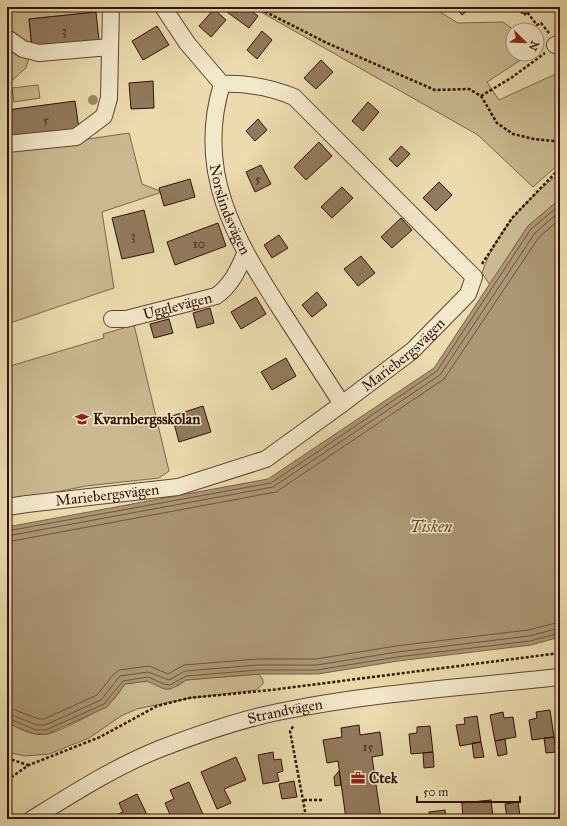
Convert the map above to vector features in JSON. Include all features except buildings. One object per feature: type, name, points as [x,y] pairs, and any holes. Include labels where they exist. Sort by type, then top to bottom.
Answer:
[{"type":"street","points":[[7,144],[76,137],[104,116],[108,109],[111,7]]},
{"type":"street","points":[[163,7],[187,42],[222,84],[241,84],[266,88],[294,97],[474,276]]},
{"type":"street","points":[[7,38],[23,49],[39,53],[110,47]]},
{"type":"street","name":"Norslindsvägen","points":[[222,84],[217,101],[214,131],[218,182],[228,216],[245,254],[342,404]]},
{"type":"street","name":"Ugglevägen","points":[[112,319],[126,319],[216,296],[234,277],[245,254]]},
{"type":"street","name":"Mariebergsvägen","points":[[7,507],[178,488],[266,459],[412,351],[468,294],[474,276]]},
{"type":"street","name":"Strandvägen","points":[[32,819],[50,814],[76,792],[132,761],[203,733],[246,720],[305,707],[560,677]]},
{"type":"path","points":[[256,7],[328,43],[435,90],[469,89],[481,96],[497,123],[514,134],[534,139],[560,139]]},
{"type":"path","points":[[481,96],[511,78],[555,41],[541,23],[537,25],[527,12],[524,15],[518,7]]},
{"type":"path","points":[[474,276],[512,218],[560,168]]},
{"type":"path","points":[[287,819],[302,816],[305,811],[290,731],[293,725],[297,723]]},
{"type":"path","points":[[7,758],[28,765],[7,780]]},
{"type":"path","points":[[304,800],[323,800]]},
{"type":"shaded area","points":[[7,7],[98,7],[96,12],[29,19],[32,47],[26,68],[9,83],[7,107]]},
{"type":"shaded area","points":[[252,7],[432,7],[458,23],[503,22],[505,23],[505,62],[518,62],[487,82],[499,100],[560,72],[560,163],[533,187],[478,135]]},
{"type":"shaded area","points":[[38,85],[40,98],[14,102],[12,88]]},
{"type":"shaded area","points":[[129,133],[142,184],[162,192],[102,212],[114,288],[7,324],[7,151]]},
{"type":"shaded area","points":[[560,173],[560,199],[528,226],[490,285],[482,273],[495,244],[524,205]]},
{"type":"shaded area","name":"Kvarnbergsskolan","points":[[134,325],[169,471],[159,478],[86,486],[7,502],[7,367],[104,338],[103,334]]},
{"type":"shaded area","points":[[259,674],[263,680],[263,684],[256,690],[190,698],[137,709],[121,716],[89,738],[49,754],[25,756],[7,752],[7,721],[26,732],[43,735],[55,732],[101,709],[117,696],[125,684],[147,681],[178,686],[186,680]]},
{"type":"water","name":"Tisken","points":[[560,199],[560,637],[531,645],[398,661],[318,674],[259,674],[186,680],[171,689],[164,689],[147,681],[125,684],[107,707],[47,734],[35,734],[16,727],[7,721],[7,527],[268,479],[434,368],[528,226]]},
{"type":"place","name":"Kvarnbergsskolan","points":[[82,419]]},
{"type":"place","name":"Ctek","points":[[358,778]]}]
